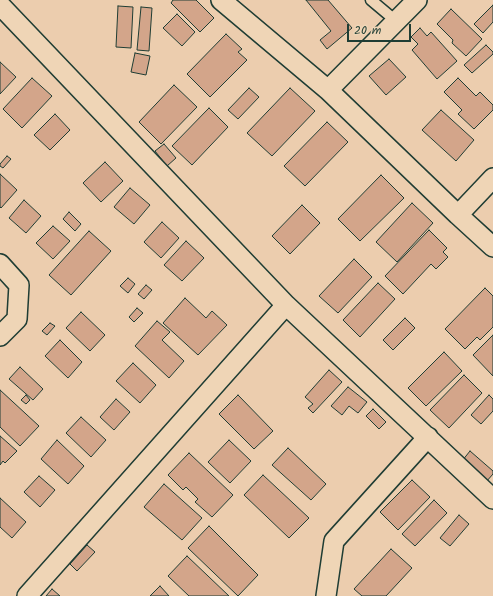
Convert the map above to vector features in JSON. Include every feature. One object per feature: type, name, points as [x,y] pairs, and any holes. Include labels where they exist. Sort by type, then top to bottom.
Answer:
[{"type":"street","points":[[221,0],[328,90],[493,247]]},
{"type":"street","points":[[328,90],[416,0]]},
{"type":"street","points":[[0,5],[286,305],[493,499]]},
{"type":"street","points":[[458,215],[493,178]]},
{"type":"street","points":[[0,264],[20,285],[17,319],[0,336]]},
{"type":"street","points":[[27,596],[286,305]]},
{"type":"street","points":[[326,596],[334,541],[428,438]]},
{"type":"lane","points":[[371,0],[396,21]]},
{"type":"building","points":[[173,0],[196,0],[214,18],[200,32],[171,3]]},
{"type":"building","points":[[306,0],[328,0],[352,28],[327,49],[320,40],[331,31]]},
{"type":"building","points":[[493,5],[493,22],[483,33],[474,24]]},
{"type":"building","points":[[118,6],[133,7],[131,48],[116,47]]},
{"type":"building","points":[[141,7],[152,8],[149,51],[137,50]]},
{"type":"building","points":[[451,9],[482,39],[466,56],[452,43],[453,40],[437,24]]},
{"type":"building","points":[[177,14],[195,32],[182,46],[163,28]]},
{"type":"building","points":[[420,28],[427,36],[431,32],[457,61],[437,79],[412,50],[418,44],[411,37]]},
{"type":"building","points":[[226,34],[242,49],[238,52],[247,60],[210,97],[187,74]]},
{"type":"building","points":[[486,45],[493,52],[493,54],[472,73],[464,65]]},
{"type":"building","points":[[135,53],[150,56],[146,75],[131,72]]},
{"type":"building","points":[[389,59],[406,77],[386,95],[369,76]]},
{"type":"building","points":[[0,62],[16,77],[0,94]]},
{"type":"building","points":[[32,78],[52,96],[22,128],[3,109]]},
{"type":"building","points":[[458,78],[476,96],[480,92],[493,105],[493,110],[474,129],[458,114],[462,110],[444,92]]},
{"type":"building","points":[[174,85],[197,107],[161,144],[139,122]]},
{"type":"building","points":[[249,88],[259,97],[238,119],[228,110]]},
{"type":"building","points":[[290,88],[315,111],[272,156],[247,133]]},
{"type":"building","points":[[209,108],[228,127],[192,165],[172,146]]},
{"type":"building","points":[[441,110],[474,140],[456,161],[422,130]]},
{"type":"building","points":[[55,114],[70,130],[50,150],[34,135]]},
{"type":"building","points":[[327,122],[348,142],[305,186],[284,166]]},
{"type":"building","points":[[164,144],[176,158],[167,166],[155,151]]},
{"type":"building","points":[[7,156],[11,159],[3,168],[0,164]]},
{"type":"building","points":[[105,162],[123,181],[101,202],[83,183]]},
{"type":"building","points":[[0,174],[17,190],[1,208],[0,207]]},
{"type":"building","points":[[381,175],[404,198],[360,241],[338,219]]},
{"type":"building","points":[[130,188],[150,205],[134,224],[114,207]]},
{"type":"building","points":[[24,200],[41,216],[26,233],[9,218]]},
{"type":"building","points":[[412,203],[433,223],[397,262],[376,242]]},
{"type":"building","points":[[302,205],[320,223],[290,254],[272,236]]},
{"type":"building","points":[[69,212],[81,224],[75,231],[63,219]]},
{"type":"building","points":[[162,222],[179,238],[161,258],[144,242]]},
{"type":"building","points":[[53,226],[70,241],[53,259],[36,243]]},
{"type":"building","points":[[429,230],[447,248],[443,252],[448,257],[436,269],[431,264],[403,294],[385,276]]},
{"type":"building","points":[[89,231],[111,251],[71,295],[49,275]]},
{"type":"building","points":[[186,241],[204,258],[182,281],[164,265]]},
{"type":"building","points":[[354,259],[372,277],[338,313],[319,296]]},
{"type":"building","points":[[128,278],[135,284],[128,293],[120,286]]},
{"type":"building","points":[[378,283],[395,299],[360,337],[343,320]]},
{"type":"building","points":[[146,285],[152,290],[144,299],[138,294]]},
{"type":"building","points":[[485,288],[493,296],[493,327],[480,340],[477,337],[465,349],[445,329]]},
{"type":"building","points":[[185,298],[206,318],[212,311],[227,325],[198,355],[163,323]]},
{"type":"building","points":[[137,308],[143,313],[134,322],[129,317]]},
{"type":"building","points":[[81,312],[105,335],[90,351],[66,328]]},
{"type":"building","points":[[405,318],[415,328],[393,350],[383,340]]},
{"type":"building","points":[[157,321],[170,332],[162,340],[184,361],[169,378],[135,346]]},
{"type":"building","points":[[50,323],[55,326],[47,335],[42,331]]},
{"type":"building","points":[[493,335],[493,376],[473,355]]},
{"type":"building","points":[[60,340],[82,362],[68,378],[45,356]]},
{"type":"building","points":[[444,352],[462,371],[426,406],[408,388]]},
{"type":"building","points":[[133,363],[156,385],[140,403],[116,381]]},
{"type":"building","points":[[20,367],[43,389],[33,400],[9,379]]},
{"type":"building","points":[[329,370],[342,382],[313,413],[308,408],[313,404],[305,397]]},
{"type":"building","points":[[464,375],[482,393],[449,428],[430,410]]},
{"type":"building","points":[[348,387],[367,402],[358,413],[349,406],[342,415],[331,406]]},
{"type":"building","points":[[0,390],[39,426],[20,446],[0,427]]},
{"type":"building","points":[[26,395],[30,400],[26,404],[21,400]]},
{"type":"building","points":[[238,395],[273,431],[254,449],[219,414]]},
{"type":"building","points":[[489,395],[493,399],[493,411],[481,424],[471,415]]},
{"type":"building","points":[[116,399],[130,412],[114,430],[100,417]]},
{"type":"building","points":[[373,409],[386,422],[379,429],[366,416]]},
{"type":"building","points":[[81,417],[106,440],[91,457],[66,433]]},
{"type":"building","points":[[0,436],[17,451],[5,463],[3,461],[0,465]]},
{"type":"building","points":[[57,440],[84,466],[68,484],[41,459]]},
{"type":"building","points":[[229,440],[251,461],[230,483],[208,462]]},
{"type":"building","points":[[288,448],[326,484],[311,500],[272,465]]},
{"type":"building","points":[[470,451],[493,471],[493,474],[486,482],[462,461]]},
{"type":"building","points":[[189,453],[233,495],[212,517],[195,502],[198,499],[186,487],[183,490],[168,475]]},
{"type":"building","points":[[263,475],[309,518],[289,538],[244,495]]},
{"type":"building","points":[[39,476],[55,490],[40,507],[24,492]]},
{"type":"building","points":[[412,480],[430,497],[398,530],[380,512]]},
{"type":"building","points":[[164,484],[202,518],[182,540],[144,507]]},
{"type":"building","points":[[0,498],[26,522],[12,538],[0,527]]},
{"type":"building","points":[[434,500],[447,513],[415,546],[402,534]]},
{"type":"building","points":[[459,515],[469,524],[450,546],[440,538]]},
{"type":"building","points":[[209,526],[258,575],[238,596],[188,548]]},
{"type":"building","points":[[87,545],[95,552],[77,571],[70,564]]},
{"type":"building","points":[[391,549],[412,568],[386,596],[362,596],[354,589]]},
{"type":"building","points":[[187,556],[229,596],[189,596],[168,576]]},
{"type":"building","points":[[160,586],[169,596],[150,596]]},
{"type":"building","points":[[52,589],[60,596],[46,596]]}]
